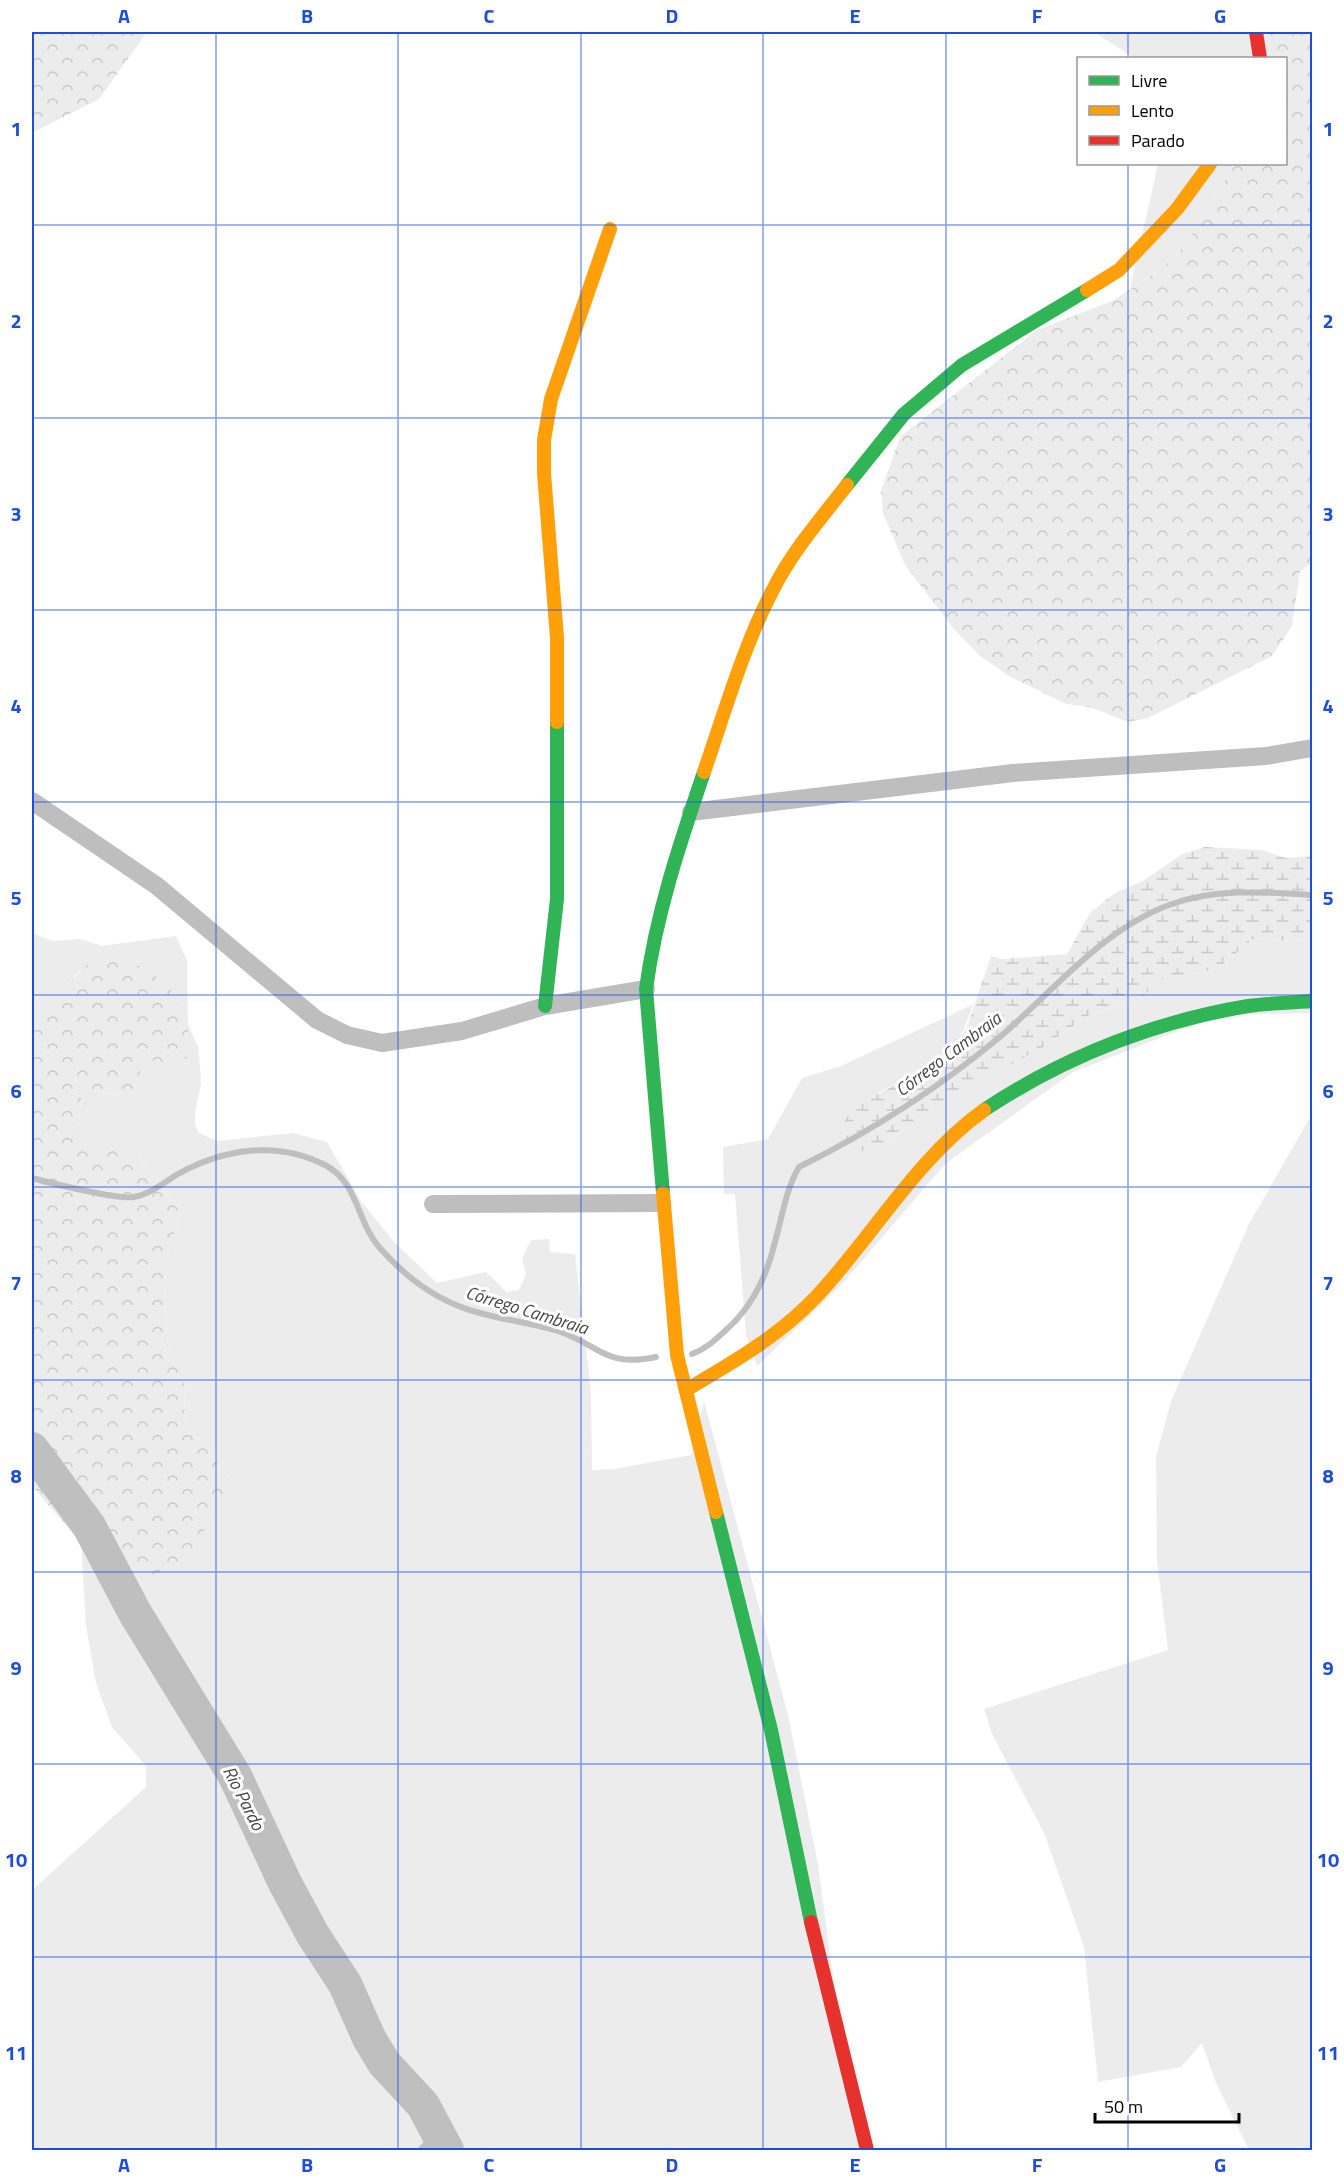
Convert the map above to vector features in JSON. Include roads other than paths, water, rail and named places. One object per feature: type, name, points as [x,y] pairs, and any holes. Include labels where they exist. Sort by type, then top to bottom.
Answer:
[{"type":"street","points":[[1256,32],[1260,57]]},
{"type":"street","points":[[867,2151],[823,1977],[771,1730],[677,1355],[662,1203],[646,989],[660,915],[675,858],[740,667],[777,582],[812,528],[904,414],[962,365],[1032,326],[1119,270],[1177,209],[1209,165]]},
{"type":"street","points":[[545,1006],[557,899],[558,850],[557,639],[544,473],[544,440],[551,399],[610,229]]},
{"type":"street","points":[[692,812],[1013,773],[1266,756],[1312,748]]},
{"type":"street","points":[[32,801],[157,886],[317,1020],[347,1035],[382,1043],[462,1031],[545,1006],[646,989]]},
{"type":"street","points":[[686,1390],[749,1353],[783,1328],[816,1298],[910,1181],[953,1134],[1007,1093],[1069,1061],[1179,1020],[1250,1006],[1312,1001]]},
{"type":"street","points":[[433,1204],[662,1203]]},
{"type":"waterway","name":"Córrego Cambraia","points":[[692,1354],[710,1344],[735,1321],[751,1301],[768,1267],[788,1194],[799,1167],[878,1124],[954,1073],[1001,1036],[1079,963],[1122,930],[1145,916],[1169,905],[1204,896],[1258,892],[1312,895]]},
{"type":"waterway","name":"Córrego Cambraia","points":[[32,1178],[100,1194],[134,1197],[151,1191],[195,1165],[232,1154],[269,1150],[307,1157],[336,1172],[351,1192],[366,1226],[379,1247],[412,1279],[438,1296],[465,1309],[555,1330],[613,1357],[638,1360],[656,1357]]},
{"type":"waterway","name":"Rio Pardo","points":[[32,1449],[89,1526],[135,1613],[235,1776],[285,1883],[313,1935],[345,1984],[369,2038],[384,2063],[423,2105],[447,2150]]},
{"type":"waterway","points":[[420,2150],[438,2132]]}]
